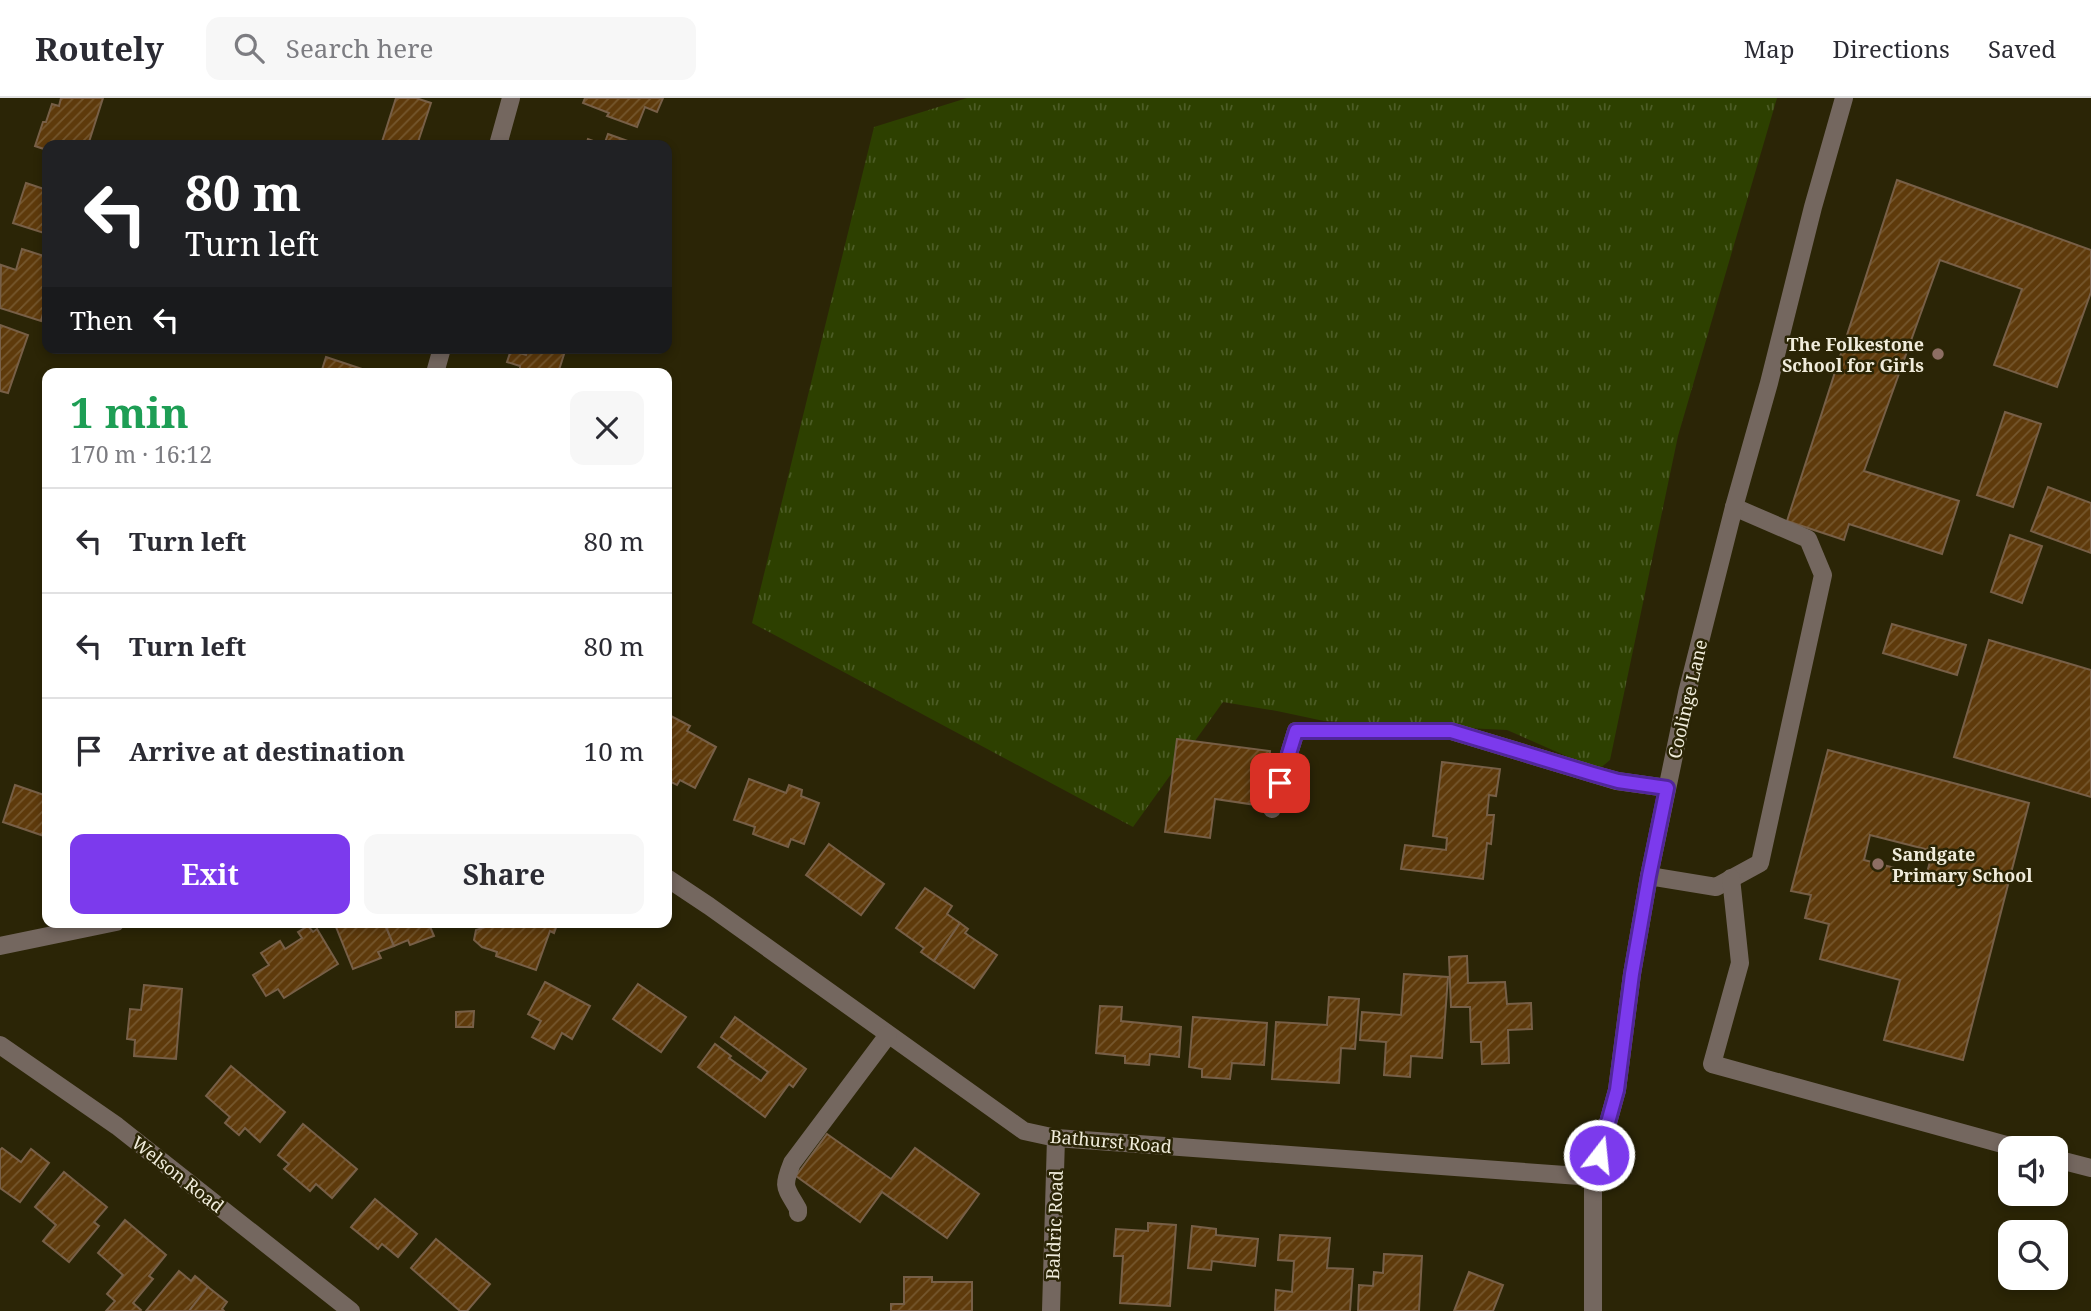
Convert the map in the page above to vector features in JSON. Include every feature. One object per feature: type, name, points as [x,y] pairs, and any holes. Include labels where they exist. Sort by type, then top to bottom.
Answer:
[{"type":"street","points":[[499,140],[511,98]]},
{"type":"street","name":"Coolinge Lane","points":[[1593,1311],[1593,1177],[1617,1090],[1632,974],[1667,788],[1687,693],[1734,508],[1844,98]]},
{"type":"street","points":[[1649,876],[1716,887],[1760,863],[1823,575],[1808,539],[1734,508]]},
{"type":"street","points":[[1272,808],[1296,731],[1451,731],[1618,781],[1667,788]]},
{"type":"street","points":[[1731,878],[1740,963],[1713,1064],[1998,1143]]},
{"type":"street","name":"Bathurst Road","points":[[672,881],[1024,1130],[1056,1138],[1593,1177]]},
{"type":"street","points":[[0,946],[87,928]]},
{"type":"street","points":[[798,1213],[785,1186],[792,1163],[888,1035]]},
{"type":"street","name":"Welson Road","points":[[0,1045],[117,1126],[351,1311]]},
{"type":"street","name":"Baldric Road","points":[[1051,1311],[1056,1138]]},
{"type":"street","points":[[2068,1162],[2091,1168]]},
{"type":"green space","points":[[967,98],[1777,98],[1678,436],[1610,760],[1598,770],[1507,730],[1324,721],[1223,702],[1133,827],[752,623],[874,127]]},
{"type":"building","points":[[61,98],[103,98],[90,140],[42,140],[42,148],[35,146],[52,104],[59,106]]},
{"type":"building","points":[[396,98],[416,98],[431,103],[419,140],[383,140]]},
{"type":"building","points":[[585,98],[663,98],[657,112],[645,107],[637,127],[607,116],[609,113],[583,103]]},
{"type":"building","points":[[608,134],[625,140],[606,140]]},
{"type":"building","points":[[1897,180],[2091,250],[2091,292],[2057,387],[1994,365],[2022,289],[1940,260],[1864,471],[1959,501],[1942,554],[1849,524],[1844,540],[1787,521]]},
{"type":"building","points":[[26,183],[42,188],[42,232],[13,223]]},
{"type":"building","points":[[22,249],[42,255],[41,321],[0,308],[1,265],[16,270]]},
{"type":"building","points":[[0,325],[28,335],[8,393],[0,391]]},
{"type":"building","points":[[510,354],[564,354],[560,368],[520,368],[507,362]]},
{"type":"building","points":[[326,357],[359,368],[323,368]]},
{"type":"building","points":[[2005,412],[2041,424],[2013,507],[1977,495]]},
{"type":"building","points":[[2048,487],[2091,503],[2091,553],[2031,531]]},
{"type":"building","points":[[2010,535],[2042,546],[2022,603],[1991,592]]},
{"type":"building","points":[[1892,624],[1966,645],[1957,675],[1883,653]]},
{"type":"building","points":[[1989,640],[2091,670],[2091,797],[1954,757]]},
{"type":"building","points":[[672,717],[690,726],[687,731],[716,747],[695,788],[680,780],[677,785],[672,782]]},
{"type":"building","points":[[1177,739],[1270,751],[1263,806],[1215,799],[1210,838],[1165,832]]},
{"type":"building","points":[[1828,750],[2029,803],[1963,1060],[1884,1040],[1900,980],[1820,959],[1829,924],[1805,918],[1811,895],[1791,891]],"holes":[[[1870,835],[1933,851],[1926,876],[1864,860]]]},
{"type":"building","points":[[1442,762],[1500,769],[1496,796],[1489,795],[1487,815],[1494,815],[1491,844],[1487,843],[1483,879],[1401,869],[1405,845],[1446,850],[1447,838],[1433,836]]},
{"type":"building","points":[[749,779],[786,793],[789,785],[802,790],[801,796],[819,803],[804,844],[791,839],[788,847],[753,834],[755,827],[734,820]]},
{"type":"building","points":[[15,785],[42,794],[42,835],[3,822]]},
{"type":"building","points":[[829,844],[884,884],[861,915],[806,875]]},
{"type":"building","points":[[925,888],[952,906],[947,914],[960,923],[934,961],[921,952],[924,948],[896,928]]},
{"type":"building","points":[[960,923],[968,929],[965,933],[997,955],[974,988],[934,961]]},
{"type":"building","points":[[305,928],[310,928],[313,932],[317,929],[338,964],[284,998],[278,989],[266,996],[253,975],[269,965],[261,953],[280,941],[285,949],[302,938],[298,932]]},
{"type":"building","points":[[336,928],[386,928],[394,946],[378,952],[381,958],[353,969]]},
{"type":"building","points":[[386,928],[431,928],[434,936],[410,945],[408,940],[394,946]]},
{"type":"building","points":[[556,928],[554,933],[550,931],[536,970],[496,956],[497,952],[482,947],[474,940],[476,930]]},
{"type":"building","points":[[1467,956],[1468,983],[1505,982],[1507,1004],[1531,1003],[1532,1029],[1508,1030],[1509,1063],[1482,1064],[1481,1042],[1471,1042],[1470,1007],[1451,1007],[1449,957]]},
{"type":"building","points":[[1404,974],[1448,977],[1442,1058],[1411,1056],[1410,1077],[1384,1075],[1386,1042],[1360,1040],[1362,1012],[1401,1015]]},
{"type":"building","points":[[545,982],[590,1006],[572,1039],[562,1033],[554,1049],[532,1037],[541,1021],[528,1014]]},
{"type":"building","points":[[638,984],[686,1017],[661,1052],[613,1019]]},
{"type":"building","points":[[144,985],[182,989],[176,1059],[134,1056],[135,1040],[127,1039],[130,1009],[141,1010]]},
{"type":"building","points":[[1329,997],[1359,999],[1355,1049],[1341,1048],[1339,1083],[1272,1079],[1276,1022],[1327,1025]]},
{"type":"building","points":[[1100,1006],[1122,1007],[1121,1021],[1181,1027],[1179,1057],[1150,1054],[1149,1065],[1125,1063],[1125,1056],[1096,1053]]},
{"type":"building","points":[[474,1011],[473,1027],[456,1027],[456,1012]]},
{"type":"building","points":[[735,1017],[806,1069],[793,1087],[789,1084],[765,1117],[698,1067],[715,1044],[731,1056],[729,1058],[761,1081],[768,1072],[721,1037]]},
{"type":"building","points":[[1193,1017],[1267,1023],[1264,1065],[1232,1063],[1230,1079],[1202,1077],[1202,1069],[1189,1067]]},
{"type":"building","points":[[231,1066],[285,1112],[260,1142],[245,1128],[239,1135],[225,1123],[230,1117],[206,1096]]},
{"type":"building","points":[[303,1124],[357,1169],[332,1198],[316,1184],[310,1191],[284,1169],[289,1164],[278,1155]]},
{"type":"building","points":[[827,1134],[891,1179],[915,1148],[979,1194],[947,1238],[882,1192],[860,1222],[796,1176]]},
{"type":"building","points":[[2,1148],[21,1162],[31,1149],[49,1163],[20,1202],[0,1188]]},
{"type":"building","points":[[64,1172],[107,1207],[94,1222],[99,1226],[69,1262],[43,1241],[56,1225],[35,1207]]},
{"type":"building","points":[[375,1199],[417,1234],[398,1257],[382,1244],[378,1249],[351,1227]]},
{"type":"building","points":[[125,1220],[166,1255],[149,1276],[153,1279],[133,1303],[140,1311],[106,1311],[115,1301],[107,1294],[123,1275],[98,1253]]},
{"type":"building","points":[[1148,1223],[1176,1225],[1170,1306],[1120,1303],[1123,1256],[1114,1256],[1116,1229],[1148,1231]]},
{"type":"building","points":[[1192,1226],[1216,1229],[1216,1235],[1258,1239],[1255,1266],[1212,1261],[1211,1270],[1188,1268]]},
{"type":"building","points":[[1280,1235],[1330,1238],[1327,1268],[1353,1269],[1350,1311],[1275,1311],[1276,1290],[1292,1292],[1294,1261],[1278,1260]]},
{"type":"building","points":[[436,1239],[490,1284],[467,1311],[460,1311],[411,1268]]},
{"type":"building","points":[[1384,1254],[1422,1256],[1419,1311],[1358,1311],[1359,1285],[1373,1286],[1374,1272],[1383,1273]]},
{"type":"building","points":[[179,1271],[191,1281],[195,1276],[208,1287],[189,1311],[146,1311]]},
{"type":"building","points":[[1469,1272],[1503,1285],[1493,1311],[1454,1311]]},
{"type":"building","points":[[904,1277],[932,1277],[932,1282],[972,1282],[972,1311],[891,1311],[891,1304],[904,1304]]},
{"type":"building","points":[[208,1287],[227,1302],[222,1309],[224,1311],[189,1311]]},
{"type":"place","name":"The Folkestone School for Girls","points":[[1938,354]]},
{"type":"place","name":"Sandgate Primary School","points":[[1878,864]]},
{"type":"route","points":[[1280,783],[1296,731],[1451,731],[1618,781],[1667,788],[1632,974],[1617,1090],[1599,1155]]}]
